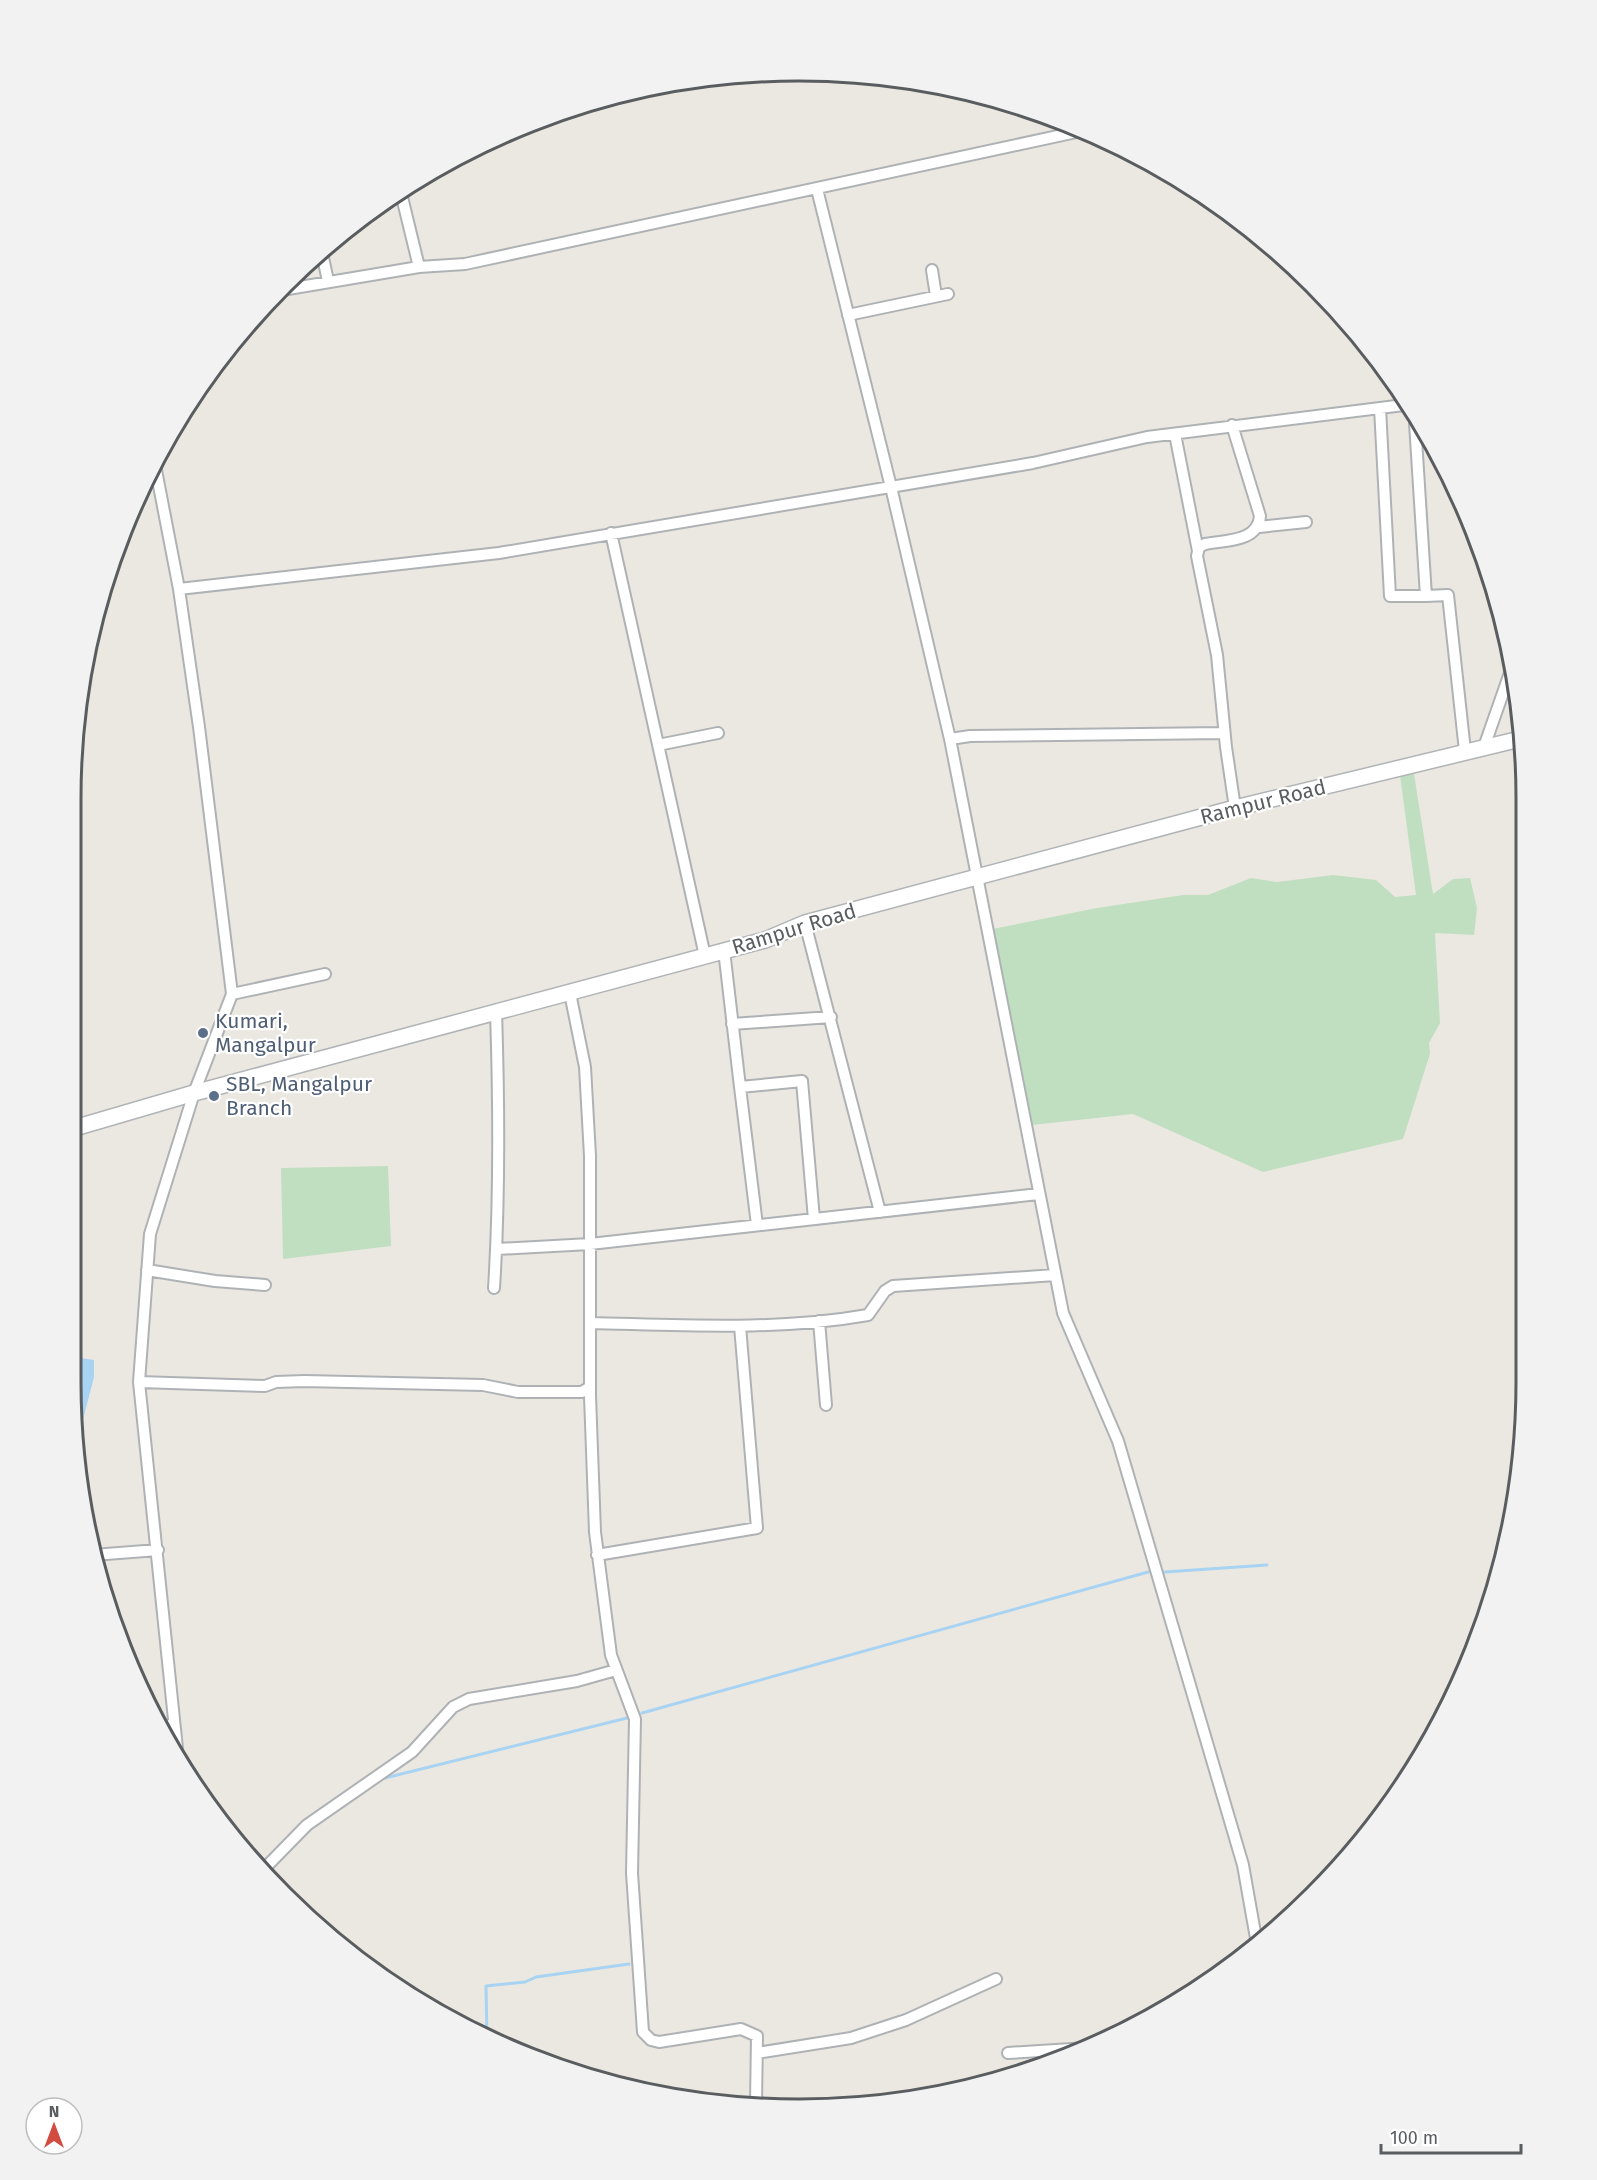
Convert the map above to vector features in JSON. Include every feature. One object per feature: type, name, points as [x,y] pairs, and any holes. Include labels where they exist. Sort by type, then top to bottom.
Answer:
[{"type":"main road","name":"Rampur Road","points":[[81,1126],[194,1093],[765,940],[805,923],[1235,808],[1513,741]]},
{"type":"street","points":[[295,288],[419,267],[465,264],[1067,134]]},
{"type":"street","points":[[817,189],[891,487],[950,739],[975,878],[1063,1313],[1118,1441],[1243,1865],[1255,1935]]},
{"type":"street","points":[[403,200],[419,267]]},
{"type":"street","points":[[324,260],[328,281]]},
{"type":"street","points":[[932,270],[936,296]]},
{"type":"street","points":[[848,315],[948,294]]},
{"type":"street","points":[[178,589],[473,556],[1033,463],[1147,437],[1399,406]]},
{"type":"street","points":[[1380,408],[1390,596],[1448,595],[1465,751]]},
{"type":"street","points":[[1232,425],[1260,516],[1259,527]]},
{"type":"street","points":[[1416,433],[1426,596]]},
{"type":"street","points":[[1175,434],[1217,655],[1224,733],[1235,808]]},
{"type":"street","points":[[158,476],[199,727],[232,994],[194,1093],[150,1234],[147,1270],[140,1382],[176,1737]]},
{"type":"street","points":[[1198,551],[1205,544],[1251,535],[1259,527],[1306,522]]},
{"type":"street","points":[[611,533],[705,956]]},
{"type":"street","points":[[1484,747],[1506,684]]},
{"type":"street","points":[[658,745],[718,733]]},
{"type":"street","points":[[950,739],[970,736],[1224,733]]},
{"type":"street","points":[[805,923],[880,1212]]},
{"type":"street","points":[[724,951],[757,1225]]},
{"type":"street","points":[[232,994],[325,974]]},
{"type":"street","points":[[570,993],[585,1067],[590,1156],[590,1387],[597,1555],[611,1654],[635,1719],[632,1873],[643,2032],[651,2040],[659,2042],[741,2029],[757,2036],[756,2097]]},
{"type":"street","points":[[494,1288],[498,1249],[500,1142],[496,1011]]},
{"type":"street","points":[[732,1024],[831,1017]]},
{"type":"street","points":[[740,1087],[802,1081],[814,1219]]},
{"type":"street","points":[[498,1249],[590,1244],[1039,1194]]},
{"type":"street","points":[[147,1270],[215,1281],[265,1285]]},
{"type":"street","points":[[590,1323],[740,1326],[819,1321],[868,1315],[885,1290],[900,1284],[1055,1275]]},
{"type":"street","points":[[819,1321],[826,1405]]},
{"type":"street","points":[[597,1555],[757,1528],[740,1326]]},
{"type":"street","points":[[140,1382],[234,1386],[304,1381],[483,1385],[518,1392],[582,1392],[590,1387]]},
{"type":"street","points":[[102,1554],[158,1550]]},
{"type":"street","points":[[268,1865],[307,1825],[412,1752],[453,1707],[469,1699],[577,1681],[616,1670]]},
{"type":"street","points":[[170,1726],[174,1724]]},
{"type":"street","points":[[757,2053],[851,2038],[906,2020],[996,1979]]},
{"type":"street","points":[[1008,2053],[1058,2050]]},
{"type":"green space","points":[[1414,774],[1433,894],[1453,879],[1470,878],[1477,908],[1474,935],[1435,933],[1440,1023],[1429,1043],[1430,1054],[1403,1139],[1263,1172],[1133,1114],[1032,1125],[993,929],[1097,908],[1183,895],[1208,895],[1251,878],[1277,882],[1333,875],[1376,880],[1395,897],[1416,895],[1400,775]]},
{"type":"green space","points":[[388,1166],[391,1246],[283,1259],[281,1168]]},
{"type":"water","points":[[81,1358],[94,1360],[94,1377],[83,1421]]},
{"type":"waterway","points":[[1165,1572],[1267,1565]]},
{"type":"waterway","points":[[642,1713],[1148,1572]]},
{"type":"waterway","points":[[385,1778],[627,1718]]},
{"type":"waterway","points":[[487,2028],[486,1986],[525,1982],[536,1977],[629,1964]]},
{"type":"place","name":"Kumari, Mangalpur","points":[[203,1033]]},
{"type":"place","name":"SBL, Mangalpur Branch","points":[[214,1096]]}]
